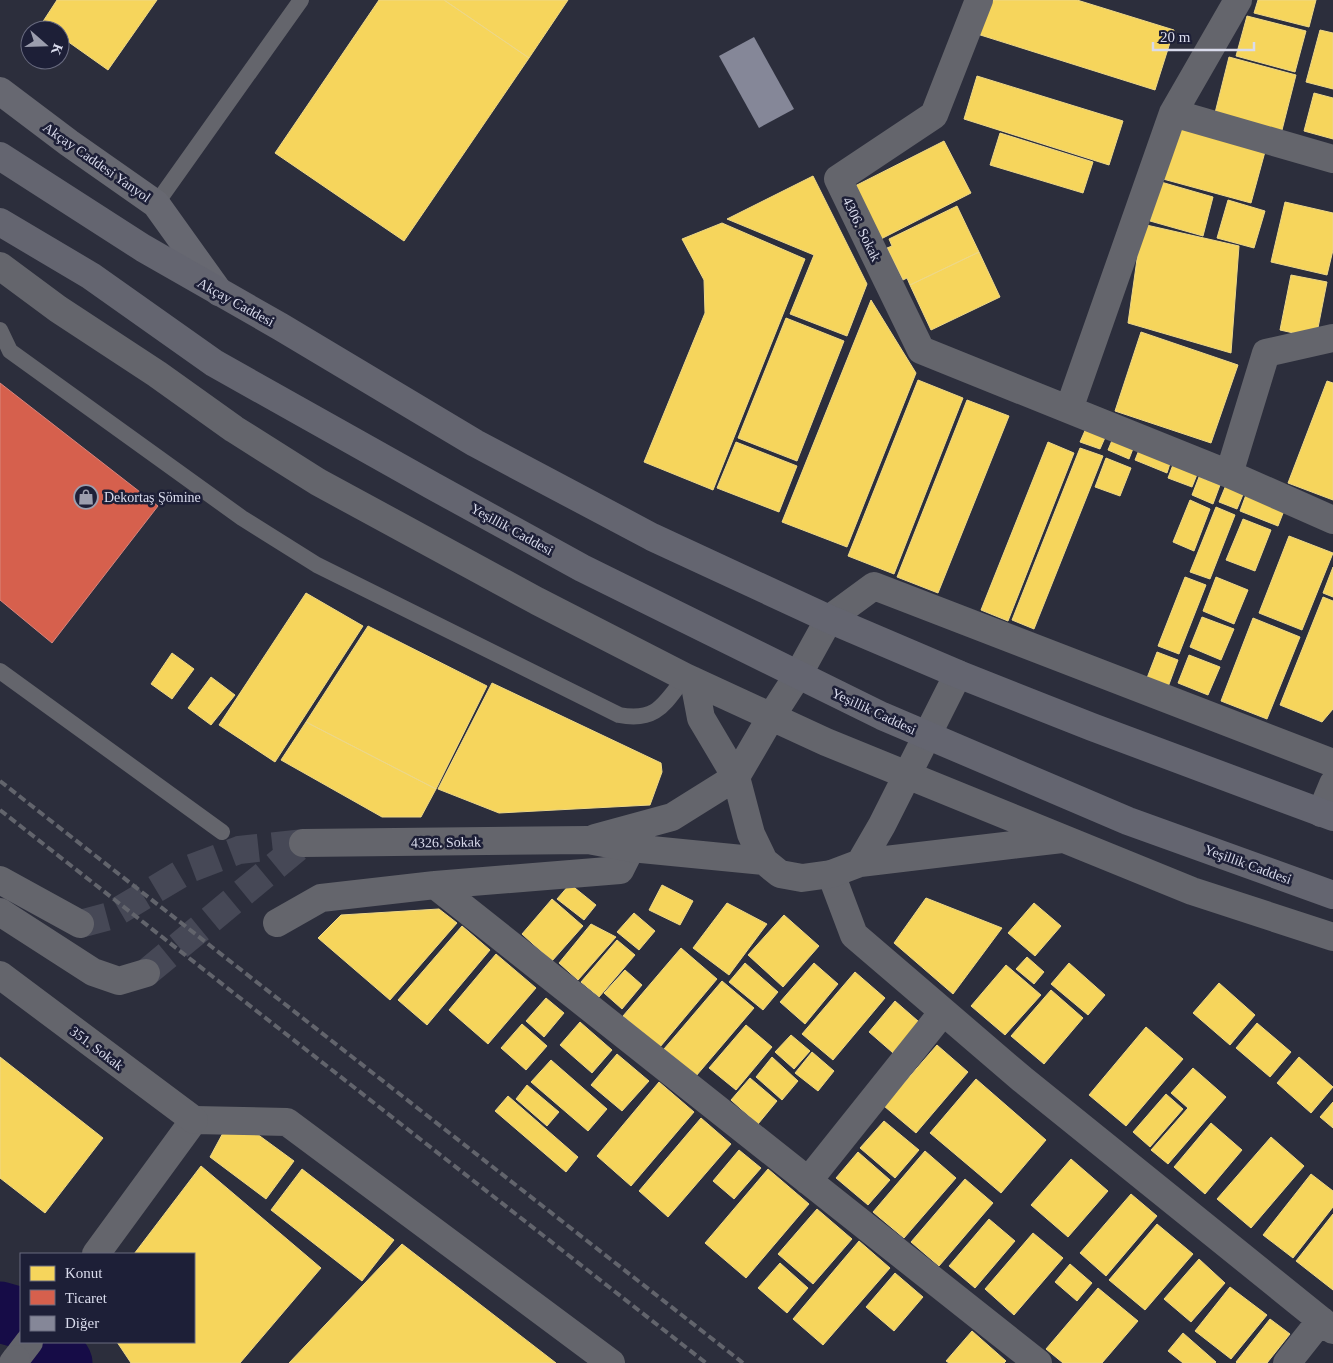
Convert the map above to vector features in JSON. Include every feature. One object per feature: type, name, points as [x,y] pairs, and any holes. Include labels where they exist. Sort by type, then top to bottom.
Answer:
[{"type":"highway","name":"Akçay Caddesi","points":[[0,156],[143,248],[281,327],[475,443],[652,537],[829,619]]},
{"type":"highway","name":"Yeşillik Caddesi","points":[[0,222],[91,276],[214,363],[582,568],[926,736],[1128,820],[1333,895]]},
{"type":"highway","points":[[829,619],[1092,728],[1327,815]]},
{"type":"main road","name":"Akçay Caddesi Yanyol","points":[[0,91],[69,144],[156,204],[218,292]]},
{"type":"street","name":"4306. Sokak","points":[[979,0],[934,115],[838,179],[921,350],[1069,410]]},
{"type":"street","points":[[1238,0],[1173,112],[1069,410],[1229,474],[1333,520]]},
{"type":"street","points":[[1173,112],[1333,159]]},
{"type":"street","points":[[0,266],[58,309],[157,374],[234,429],[318,482],[537,601],[689,679],[826,742],[1192,891],[1333,937]]},
{"type":"street","points":[[1229,474],[1266,353],[1333,338]]},
{"type":"street","points":[[588,840],[672,817],[736,777],[798,675],[829,619],[874,586],[1333,763]]},
{"type":"street","points":[[860,863],[882,825],[958,674]]},
{"type":"street","points":[[689,679],[701,718],[736,777],[752,834],[764,861],[780,874],[802,878],[831,874],[860,863],[1064,838]]},
{"type":"street","points":[[1327,815],[1333,784]]},
{"type":"street","points":[[588,840],[630,848],[764,861]]},
{"type":"street","name":"4326. Sokak","points":[[303,844],[588,840]]},
{"type":"street","points":[[277,923],[321,898],[435,885],[620,870],[630,848]]},
{"type":"street","points":[[831,874],[854,935],[1022,1079],[1327,1325],[1287,1363]]},
{"type":"street","points":[[0,880],[80,924]]},
{"type":"street","points":[[435,885],[1038,1363]]},
{"type":"street","points":[[0,912],[93,972],[119,981],[146,973]]},
{"type":"street","name":"351. Sokak","points":[[0,975],[194,1120]]},
{"type":"street","points":[[808,1181],[943,1012]]},
{"type":"street","points":[[97,1253],[194,1120],[287,1122],[611,1363]]},
{"type":"lane","points":[[156,204],[301,0]]},
{"type":"lane","points":[[0,330],[10,351],[242,518],[317,565],[619,715],[631,718],[654,712],[662,707],[689,679]]},
{"type":"lane","points":[[0,671],[222,832]]},
{"type":"building: Konut","points":[[57,0],[157,0],[108,70],[70,43],[70,20],[44,20]]},
{"type":"building: Konut","points":[[379,0],[444,0],[529,58],[404,241],[275,153]]},
{"type":"building: Konut","points":[[444,0],[568,0],[529,58]]},
{"type":"building: Konut","points":[[984,0],[1077,0],[1174,30],[1155,90],[974,33]]},
{"type":"building: Konut","points":[[1258,0],[1316,0],[1309,27],[1254,13]]},
{"type":"building: Konut","points":[[1247,16],[1306,31],[1295,72],[1236,56]]},
{"type":"building: Konut","points":[[1320,30],[1333,33],[1333,89],[1306,82]]},
{"type":"building: Konut","points":[[1229,57],[1296,75],[1281,134],[1214,117]]},
{"type":"building: Konut","points":[[977,76],[1123,121],[1109,165],[964,119]]},
{"type":"building: Konut","points":[[1314,93],[1333,98],[1333,139],[1304,131]]},
{"type":"building: Konut","points":[[1178,124],[1266,148],[1251,203],[1163,179]]},
{"type":"building: Konut","points":[[1000,133],[1093,162],[1083,193],[990,165]]},
{"type":"building: Konut","points":[[944,141],[971,193],[879,240],[853,187]]},
{"type":"building: Konut","points":[[813,176],[867,284],[847,336],[790,314],[814,255],[727,219]]},
{"type":"building: Konut","points":[[1161,182],[1213,197],[1203,236],[1150,221]]},
{"type":"building: Konut","points":[[1228,200],[1265,211],[1254,248],[1217,238]]},
{"type":"building: Konut","points":[[1285,202],[1333,213],[1333,250],[1327,275],[1271,262]]},
{"type":"building: Konut","points":[[957,206],[979,252],[910,285],[907,278],[903,280],[887,248],[892,246],[889,239]]},
{"type":"building: Konut","points":[[722,223],[805,259],[713,490],[644,462],[705,313],[704,280],[682,239]]},
{"type":"building: Konut","points":[[1142,224],[1239,246],[1231,353],[1128,323]]},
{"type":"building: Konut","points":[[979,252],[1000,297],[931,330],[910,285]]},
{"type":"building: Konut","points":[[1291,275],[1327,282],[1316,338],[1280,330]]},
{"type":"building: Konut","points":[[871,300],[916,373],[847,547],[782,522]]},
{"type":"building: Konut","points":[[786,318],[844,341],[797,461],[738,438]]},
{"type":"building: Konut","points":[[1141,332],[1238,365],[1211,443],[1115,411]]},
{"type":"building: Konut","points":[[918,380],[963,398],[894,574],[848,556]]},
{"type":"building: Konut","points":[[1327,381],[1333,383],[1333,500],[1288,483]]},
{"type":"building: Konut","points":[[967,400],[1009,416],[938,593],[897,577]]},
{"type":"building: Konut","points":[[1087,426],[1107,433],[1100,449],[1080,442]]},
{"type":"building: Konut","points":[[1113,438],[1134,446],[1129,459],[1108,450]]},
{"type":"building: Konut","points":[[736,442],[797,466],[779,512],[717,488]]},
{"type":"building: Konut","points":[[1048,442],[1074,453],[1008,621],[981,610]]},
{"type":"building: Konut","points":[[1141,445],[1172,457],[1167,473],[1135,460]]},
{"type":"building: Konut","points":[[1080,448],[1103,456],[1034,629],[1012,620]]},
{"type":"building: Konut","points":[[1106,458],[1131,468],[1120,496],[1095,487]]},
{"type":"building: Konut","points":[[1174,462],[1198,472],[1192,487],[1168,478]]},
{"type":"building: Konut","points":[[1199,477],[1220,485],[1213,504],[1192,495]]},
{"type":"building: Konut","points":[[1226,485],[1244,492],[1237,509],[1219,502]]},
{"type":"building: Konut","points":[[1247,492],[1285,508],[1278,526],[1240,511]]},
{"type":"building: Konut","points":[[1190,500],[1210,509],[1194,551],[1173,542]]},
{"type":"building: Konut","points":[[1216,507],[1235,515],[1210,579],[1190,572]]},
{"type":"building: Konut","points":[[1243,519],[1271,530],[1255,571],[1226,560]]},
{"type":"building: Konut","points":[[1289,536],[1333,553],[1302,630],[1259,613]]},
{"type":"building: Konut","points":[[1333,567],[1333,597],[1323,593]]},
{"type":"building: Konut","points":[[1185,577],[1206,585],[1179,654],[1158,646]]},
{"type":"building: Konut","points":[[1216,577],[1248,590],[1234,624],[1203,611]]},
{"type":"building: Konut","points":[[306,593],[363,626],[275,762],[219,725]]},
{"type":"building: Konut","points":[[1323,597],[1333,601],[1333,709],[1322,722],[1280,705]]},
{"type":"building: Konut","points":[[1202,617],[1234,629],[1221,660],[1190,647]]},
{"type":"building: Konut","points":[[1253,618],[1300,637],[1267,719],[1221,701]]},
{"type":"building: Konut","points":[[368,626],[487,686],[436,789],[306,722]]},
{"type":"building: Konut","points":[[1157,652],[1178,660],[1168,687],[1147,678]]},
{"type":"building: Konut","points":[[172,653],[194,669],[172,699],[151,684]]},
{"type":"building: Konut","points":[[1189,655],[1220,667],[1208,695],[1178,683]]},
{"type":"building: Konut","points":[[211,677],[235,695],[211,725],[188,708]]},
{"type":"building: Konut","points":[[492,683],[661,763],[662,772],[650,805],[499,813],[438,789]]},
{"type":"building: Konut","points":[[306,722],[436,789],[421,817],[382,817],[281,760]]},
{"type":"building: Konut","points":[[570,884],[596,905],[584,920],[557,899]]},
{"type":"building: Konut","points":[[662,885],[693,901],[680,925],[649,910]]},
{"type":"building: Konut","points":[[926,898],[1002,928],[953,994],[894,943]]},
{"type":"building: Konut","points":[[552,899],[583,926],[552,961],[522,934]]},
{"type":"building: Konut","points":[[727,903],[767,924],[729,975],[693,948]]},
{"type":"building: Konut","points":[[1034,903],[1061,926],[1035,956],[1008,933]]},
{"type":"building: Konut","points":[[439,909],[457,923],[390,1000],[318,938],[341,915]]},
{"type":"building: Konut","points":[[634,913],[655,931],[639,950],[617,932]]},
{"type":"building: Konut","points":[[784,915],[819,946],[783,987],[748,955]]},
{"type":"building: Konut","points":[[591,924],[616,937],[578,980],[559,963]]},
{"type":"building: Konut","points":[[462,926],[490,950],[427,1025],[398,1000]]},
{"type":"building: Konut","points":[[617,940],[635,955],[599,997],[581,982]]},
{"type":"building: Konut","points":[[681,948],[717,979],[660,1047],[623,1016]]},
{"type":"building: Konut","points":[[496,954],[536,988],[488,1044],[449,1010]]},
{"type":"building: Konut","points":[[1027,957],[1044,972],[1034,984],[1016,969]]},
{"type":"building: Konut","points":[[745,963],[778,992],[763,1010],[729,982]]},
{"type":"building: Konut","points":[[814,963],[838,984],[805,1024],[780,1002]]},
{"type":"building: Konut","points":[[1069,963],[1105,995],[1088,1015],[1051,984]]},
{"type":"building: Konut","points":[[1006,965],[1041,995],[1005,1035],[971,1006]]},
{"type":"building: Konut","points":[[625,970],[642,985],[622,1009],[604,993]]},
{"type":"building: Konut","points":[[855,972],[885,998],[833,1060],[802,1034]]},
{"type":"building: Konut","points":[[722,981],[754,1008],[696,1076],[664,1049]]},
{"type":"building: Konut","points":[[1219,983],[1255,1015],[1230,1045],[1193,1013]]},
{"type":"building: Konut","points":[[1051,990],[1083,1018],[1044,1064],[1011,1036]]},
{"type":"building: Konut","points":[[546,998],[564,1013],[544,1037],[526,1021]]},
{"type":"building: Konut","points":[[895,1001],[926,1028],[900,1059],[869,1032]]},
{"type":"building: Konut","points":[[580,1022],[612,1050],[592,1073],[560,1045]]},
{"type":"building: Konut","points":[[1257,1023],[1291,1052],[1270,1077],[1236,1048]]},
{"type":"building: Konut","points":[[522,1024],[547,1046],[526,1070],[501,1048]]},
{"type":"building: Konut","points":[[746,1025],[772,1047],[736,1090],[709,1068]]},
{"type":"building: Konut","points":[[1146,1027],[1183,1059],[1126,1126],[1089,1095]]},
{"type":"building: Konut","points":[[791,1035],[810,1051],[794,1069],[775,1052]]},
{"type":"building: Konut","points":[[937,1045],[968,1072],[916,1133],[884,1106]]},
{"type":"building: Konut","points":[[812,1052],[834,1071],[818,1091],[795,1073]]},
{"type":"building: Konut","points":[[617,1054],[649,1081],[622,1111],[591,1085]]},
{"type":"building: Konut","points":[[0,1057],[103,1138],[45,1213],[0,1178]]},
{"type":"building: Konut","points":[[772,1057],[798,1081],[782,1100],[756,1077]]},
{"type":"building: Konut","points":[[1299,1057],[1333,1087],[1311,1113],[1277,1083]]},
{"type":"building: Konut","points":[[551,1060],[607,1109],[588,1131],[531,1082]]},
{"type":"building: Konut","points":[[1193,1068],[1226,1097],[1168,1164],[1151,1150],[1188,1108],[1171,1093]]},
{"type":"building: Konut","points":[[750,1078],[777,1101],[758,1124],[731,1100]]},
{"type":"building: Konut","points":[[976,1079],[1046,1140],[1001,1193],[930,1133]]},
{"type":"building: Konut","points":[[659,1082],[694,1112],[631,1186],[597,1156]]},
{"type":"building: Konut","points":[[527,1085],[559,1112],[547,1126],[516,1099]]},
{"type":"building: Konut","points":[[1166,1094],[1183,1109],[1150,1147],[1133,1132]]},
{"type":"building: Konut","points":[[508,1096],[578,1157],[566,1172],[495,1111]]},
{"type":"building: Konut","points":[[1333,1102],[1333,1128],[1320,1117]]},
{"type":"building: Konut","points":[[701,1118],[731,1144],[668,1217],[639,1191]]},
{"type":"building: Konut","points":[[884,1121],[919,1150],[895,1178],[860,1148]]},
{"type":"building: Konut","points":[[1211,1123],[1242,1150],[1205,1194],[1174,1167]]},
{"type":"building: Konut","points":[[224,1131],[253,1131],[294,1161],[266,1199],[210,1157]]},
{"type":"building: Konut","points":[[1271,1137],[1304,1166],[1251,1228],[1217,1199]]},
{"type":"building: Konut","points":[[739,1150],[761,1168],[734,1199],[713,1181]]},
{"type":"building: Konut","points":[[925,1151],[956,1178],[904,1238],[873,1212]]},
{"type":"building: Konut","points":[[858,1152],[890,1180],[868,1205],[836,1178]]},
{"type":"building: Konut","points":[[1071,1159],[1108,1191],[1068,1237],[1031,1205]]},
{"type":"building: Konut","points":[[201,1166],[321,1268],[240,1363],[131,1363],[118,1343],[195,1343],[195,1253],[135,1253]]},
{"type":"building: Konut","points":[[302,1169],[394,1240],[362,1281],[271,1210]]},
{"type":"building: Konut","points":[[768,1169],[809,1204],[746,1278],[705,1243]]},
{"type":"building: Konut","points":[[1311,1174],[1333,1191],[1333,1207],[1293,1258],[1263,1235]]},
{"type":"building: Konut","points":[[965,1179],[993,1203],[939,1266],[911,1242]]},
{"type":"building: Konut","points":[[1131,1194],[1157,1216],[1106,1276],[1080,1253]]},
{"type":"building: Konut","points":[[817,1209],[852,1239],[813,1284],[778,1254]]},
{"type":"building: Konut","points":[[1333,1214],[1333,1290],[1296,1261]]},
{"type":"building: Konut","points":[[989,1219],[1015,1241],[975,1288],[949,1266]]},
{"type":"building: Konut","points":[[1157,1224],[1193,1254],[1145,1310],[1109,1280]]},
{"type":"building: Konut","points":[[1033,1233],[1063,1258],[1014,1315],[985,1289]]},
{"type":"building: Konut","points":[[859,1241],[890,1268],[823,1345],[793,1319]]},
{"type":"building: Konut","points":[[402,1244],[556,1363],[289,1363]]},
{"type":"building: Konut","points":[[1199,1259],[1225,1283],[1191,1322],[1164,1299]]},
{"type":"building: Konut","points":[[780,1263],[808,1288],[787,1313],[758,1288]]},
{"type":"building: Konut","points":[[1070,1264],[1092,1283],[1077,1301],[1055,1282]]},
{"type":"building: Konut","points":[[895,1273],[923,1297],[894,1331],[866,1307]]},
{"type":"building: Konut","points":[[1230,1287],[1267,1315],[1231,1359],[1195,1331]]},
{"type":"building: Konut","points":[[1098,1288],[1138,1321],[1102,1363],[1063,1363],[1046,1349]]},
{"type":"building: Konut","points":[[1270,1319],[1290,1334],[1267,1363],[1237,1363],[1236,1362]]},
{"type":"building: Konut","points":[[972,1331],[1006,1361],[1004,1363],[949,1363],[946,1361]]},
{"type":"building: Konut","points":[[1183,1333],[1216,1362],[1183,1363],[1168,1351]]},
{"type":"building: Ticaret","points":[[0,383],[158,506],[52,643],[0,600]]},
{"type":"building: Diğer","points":[[754,37],[794,109],[759,128],[719,56]]},
{"type":"waterway","points":[[0,1312],[20,1318]]},
{"type":"waterway","points":[[48,1343],[62,1363]]},
{"type":"tunnel","points":[[80,924],[110,916],[189,869],[239,850],[303,843]]},
{"type":"tunnel","points":[[146,973],[303,843]]},
{"type":"railway","points":[[0,781],[743,1363]]},
{"type":"railway","points":[[0,810],[706,1363]]},
{"type":"place","name":"Dekortaş Şömine","points":[[86,497]]}]
